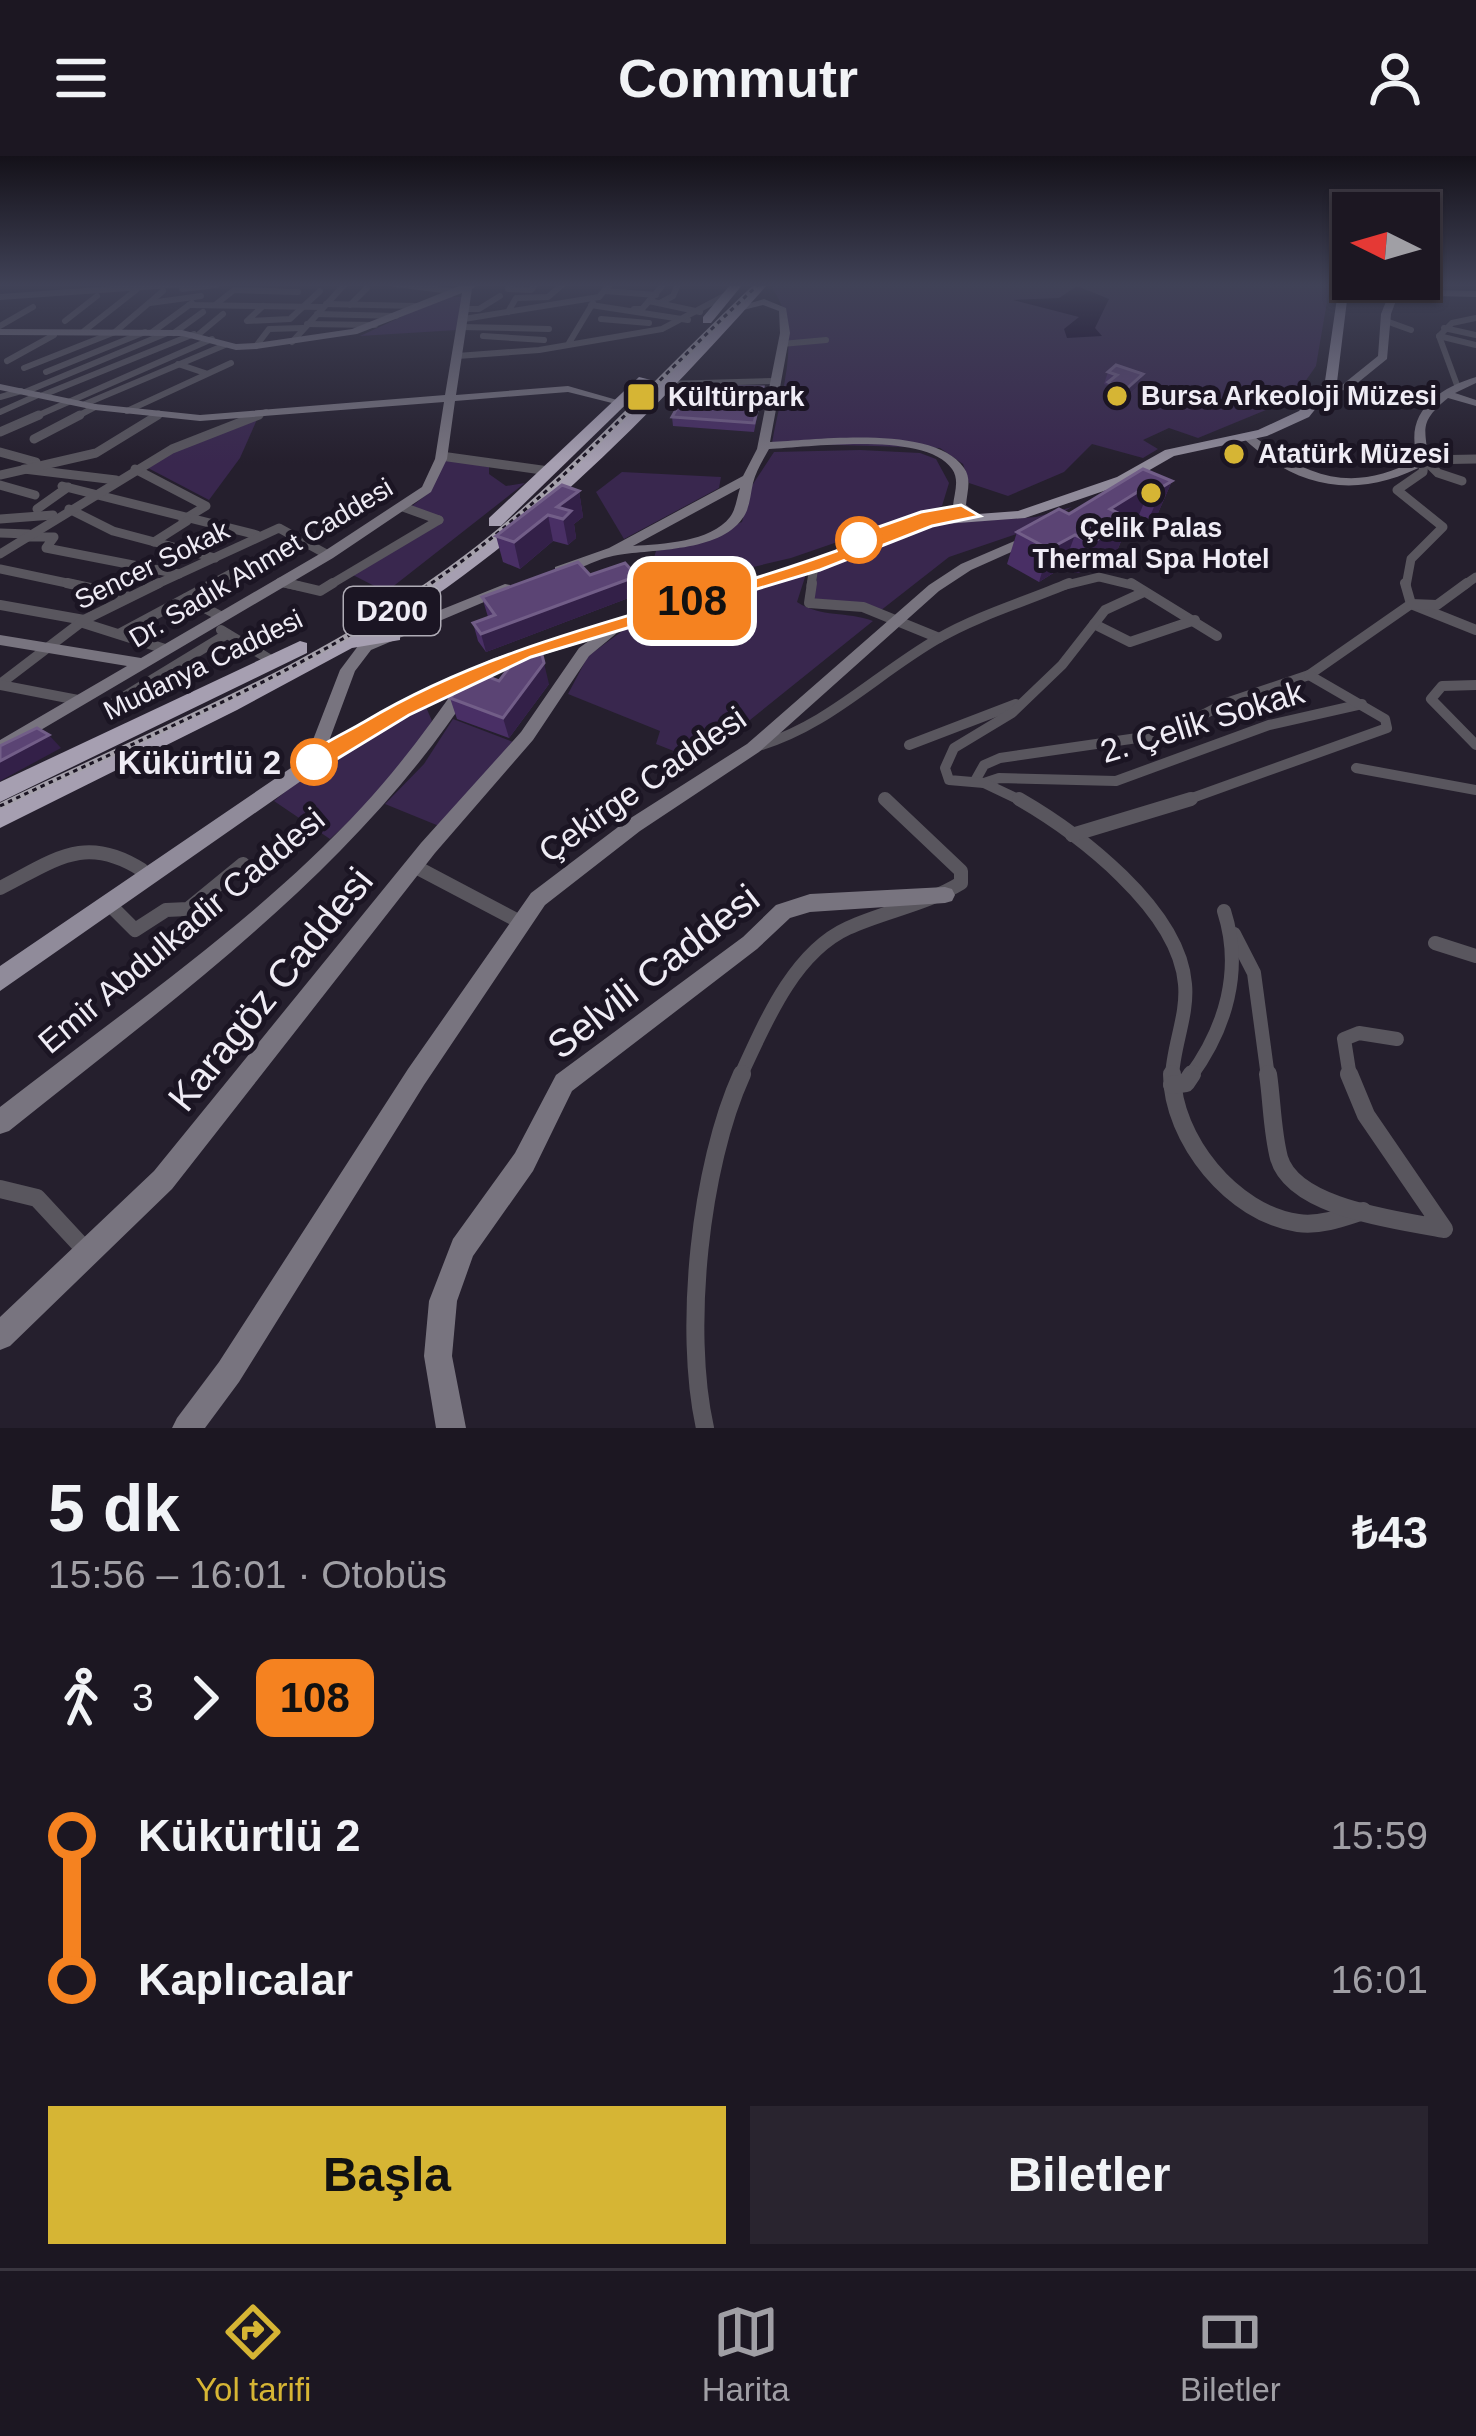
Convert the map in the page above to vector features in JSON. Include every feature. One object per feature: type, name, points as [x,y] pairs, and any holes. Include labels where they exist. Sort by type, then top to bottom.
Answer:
[{"type":"highway","name":"Mudanya Caddesi","points":[[0,793],[274,662],[361,615],[456,553],[620,404],[673,343]]},
{"type":"highway","name":"Mudanya Caddesi","points":[[0,818],[328,650],[446,580],[502,538],[705,343]]},
{"type":"highway","points":[[328,650],[393,635]]},
{"type":"main road","points":[[223,343],[280,343]]},
{"type":"main road","name":"Dr. Sadık Ahmet Caddesi","points":[[0,748],[8,735],[78,700],[328,555],[427,489],[441,456],[459,343]]},
{"type":"main road","points":[[614,551],[672,546],[737,517],[763,448],[782,343]]},
{"type":"main road","points":[[1068,516],[1170,453],[1304,414],[1321,394],[1330,343]]},
{"type":"main road","points":[[1321,394],[1346,387],[1383,357],[1384,343]]},
{"type":"main road","points":[[1250,433],[1287,469],[1333,484],[1374,482],[1424,460],[1417,440],[1426,416],[1451,389],[1476,380]]},
{"type":"main road","points":[[0,387],[90,406],[200,418],[568,389],[620,404]]},
{"type":"main road","points":[[1451,389],[1476,403]]},
{"type":"main road","points":[[763,448],[931,448],[960,471],[955,514]]},
{"type":"main road","points":[[548,574],[614,551],[748,478]]},
{"type":"main road","points":[[0,968],[320,746],[511,647],[569,624],[772,570],[955,514],[1020,514],[1122,480]]},
{"type":"main road","points":[[0,980],[314,762],[401,710],[476,673],[633,618],[814,566],[955,514]]},
{"type":"main road","name":"Çekirge Caddesi","points":[[187,1428],[229,1372],[416,1077],[538,899],[633,826],[754,748],[890,621],[951,575],[1051,527]]},
{"type":"main road","points":[[320,746],[356,657],[393,635],[526,581]]},
{"type":"main road","points":[[579,659],[605,632],[633,618]]},
{"type":"main road","points":[[0,640],[141,663]]},
{"type":"main road","points":[[560,642],[574,641],[579,659]]},
{"type":"main road","name":"Karagöz Caddesi","points":[[0,1336],[163,1180],[252,1075],[414,866],[527,736],[579,659]]},
{"type":"main road","name":"Emir Abdulkadir Caddesi","points":[[0,1121],[312,872],[390,793],[476,673]]},
{"type":"main road","points":[[401,710],[437,703],[444,712],[441,726]]},
{"type":"main road","name":"Selvili Caddesi","points":[[451,1428],[438,1356],[443,1300],[462,1248],[524,1162],[564,1083],[750,943],[783,910],[810,903],[945,895]]},
{"type":"street","points":[[7,358],[37,343]]},
{"type":"street","points":[[42,353],[69,343]]},
{"type":"street","points":[[24,368],[75,343]]},
{"type":"street","points":[[46,371],[104,343]]},
{"type":"street","points":[[125,343],[206,374]]},
{"type":"street","points":[[0,412],[139,343]]},
{"type":"street","points":[[0,397],[32,393],[172,343]]},
{"type":"street","points":[[2,430],[201,343]]},
{"type":"street","points":[[458,351],[476,343]]},
{"type":"street","points":[[539,350],[542,343]]},
{"type":"street","points":[[458,351],[539,350],[567,343]]},
{"type":"street","points":[[1444,343],[1451,389]]},
{"type":"street","points":[[34,440],[112,393],[230,346]]},
{"type":"street","points":[[127,411],[231,363]]},
{"type":"street","points":[[151,376],[180,385]]},
{"type":"street","points":[[664,384],[773,382]]},
{"type":"street","points":[[132,384],[163,393]]},
{"type":"street","points":[[112,393],[143,402]]},
{"type":"street","points":[[0,554],[116,480],[195,438],[267,412]]},
{"type":"street","points":[[0,475],[17,467],[96,453],[159,414]]},
{"type":"street","points":[[0,452],[37,463]]},
{"type":"street","points":[[441,456],[549,471]]},
{"type":"street","points":[[1424,460],[1473,460]]},
{"type":"street","points":[[1424,460],[1462,481]]},
{"type":"street","points":[[1424,460],[1423,472],[1397,490],[1442,527],[1410,557],[1405,588],[1411,604],[1472,626]]},
{"type":"street","points":[[17,467],[116,480]]},
{"type":"street","points":[[135,470],[206,506],[154,542]]},
{"type":"street","points":[[0,485],[35,495]]},
{"type":"street","points":[[37,509],[65,487],[258,536]]},
{"type":"street","points":[[280,583],[320,591],[439,520],[404,507]]},
{"type":"street","points":[[0,514],[64,512],[106,529],[217,558]]},
{"type":"street","name":"Sencer Sokak","points":[[0,685],[46,646],[128,596],[279,528],[300,537]]},
{"type":"street","points":[[0,533],[54,537],[46,548],[180,575]]},
{"type":"street","points":[[118,634],[300,537],[328,555]]},
{"type":"street","points":[[814,566],[809,603],[826,608],[863,607],[939,638]]},
{"type":"street","points":[[0,569],[128,596]]},
{"type":"street","points":[[980,782],[984,765],[1000,758],[1165,734],[1226,703],[1310,675],[1411,604],[1437,605],[1476,577]]},
{"type":"street","points":[[754,748],[805,728],[939,638],[1072,582],[1120,579],[1217,636]]},
{"type":"street","points":[[1144,592],[1105,610],[1023,702],[954,748],[945,768],[949,780],[980,782],[1072,835],[1137,894],[1183,969],[1172,1085],[1189,1140],[1242,1194],[1283,1220],[1328,1223],[1363,1210]]},
{"type":"street","points":[[186,598],[215,619],[226,634],[274,662]]},
{"type":"street","points":[[2,608],[82,621],[165,649]]},
{"type":"street","points":[[1094,624],[1130,642],[1195,620]]},
{"type":"street","points":[[112,704],[226,634]]},
{"type":"street","name":"2. Çelik Sokak","points":[[1072,835],[1213,792],[1387,728],[1385,719],[1364,704],[1310,675]]},
{"type":"street","points":[[0,685],[78,700]]},
{"type":"street","points":[[1476,685],[1442,686],[1431,699],[1476,746]]},
{"type":"street","points":[[909,745],[966,718],[1023,702]]},
{"type":"street","name":"2. Çelik Sokak","points":[[980,782],[999,778],[1116,781],[1270,725],[1364,704]]},
{"type":"street","points":[[1356,768],[1476,790]]},
{"type":"street","points":[[705,1428],[695,1359],[720,1130],[741,1072],[823,941],[945,895],[961,883],[961,872],[885,799]]},
{"type":"street","points":[[0,888],[89,846],[116,850],[142,870]]},
{"type":"street","points":[[110,905],[135,930],[166,910],[188,909],[243,864]]},
{"type":"street","points":[[414,866],[522,923]]},
{"type":"street","points":[[1224,911],[1254,974],[1280,1162],[1301,1187],[1363,1210],[1444,1229],[1364,1111],[1344,1056],[1344,1039],[1359,1033],[1397,1039]]},
{"type":"street","points":[[1172,1085],[1186,1083],[1214,1046],[1235,964],[1234,934]]},
{"type":"street","points":[[1435,943],[1476,956]]},
{"type":"street","points":[[0,1189],[37,1198],[88,1252]]},
{"type":"shaded area","points":[[1320,343],[1316,366],[1293,399],[1198,438],[1169,428],[1143,440],[1158,449],[1143,458],[1092,444],[1064,472],[1008,496],[969,483],[963,464],[940,448],[772,443],[788,344]]},
{"type":"shaded area","points":[[259,415],[240,458],[209,500],[148,468],[151,462]]},
{"type":"shaded area","points":[[774,452],[920,453],[936,459],[949,483],[942,506],[791,558],[643,593],[656,551],[681,547],[742,522],[751,487]]},
{"type":"shaded area","points":[[442,459],[489,467],[489,474],[506,486],[525,483],[386,592],[353,575],[434,524],[412,506],[426,495]]},
{"type":"shaded area","points":[[622,472],[721,477],[719,488],[624,539],[596,492]]},
{"type":"shaded area","points":[[1072,507],[1034,528],[949,557],[880,611],[814,600],[818,568],[937,524],[1036,517]]},
{"type":"shaded area","points":[[806,574],[797,602],[873,621],[699,761],[656,744],[660,731],[568,694],[588,656],[636,621]]},
{"type":"shaded area","points":[[426,707],[432,721],[412,754],[330,839],[274,801],[309,772]]},
{"type":"shaded area","points":[[453,719],[513,742],[439,826],[385,804],[424,764]]},
{"type":"building","points":[[1116,365],[1143,374],[1124,391],[1108,382],[1117,375],[1108,372]]},
{"type":"building","points":[[696,387],[763,387],[754,423],[672,417],[686,392]]},
{"type":"building","points":[[1143,469],[1172,481],[1162,487],[1152,483],[1110,509],[1130,519],[1098,539],[1087,541],[1075,535],[1049,549],[1017,532],[1059,509],[1069,514]]},
{"type":"building","points":[[562,485],[579,491],[557,507],[571,511],[563,519],[548,515],[514,542],[496,536]]},
{"type":"building","points":[[578,562],[590,575],[625,563],[637,576],[481,634],[473,623],[495,615],[482,597]]},
{"type":"building","points":[[522,651],[542,655],[544,663],[503,718],[450,698],[473,671],[499,681]]},
{"type":"building","points":[[37,728],[49,735],[0,761],[0,746]]},
{"type":"railway","points":[[0,806],[239,694],[412,596],[543,494],[697,343]]},
{"type":"bus line","name":"108","points":[[314,762],[401,710],[524,652],[814,566],[929,521],[972,516],[961,510],[927,515],[859,540]]},
{"type":"place","name":"Bursa Arkeoloji Müzesi","points":[[1117,396]]},
{"type":"place","name":"Kültürpark","points":[[641,397]]},
{"type":"place","name":"Atatürk Müzesi","points":[[1234,454]]},
{"type":"place","name":"Çelik Palas Thermal Spa Hotel","points":[[1151,493]]},
{"type":"place","name":"Kükürtlü 2","points":[[314,762]]}]
